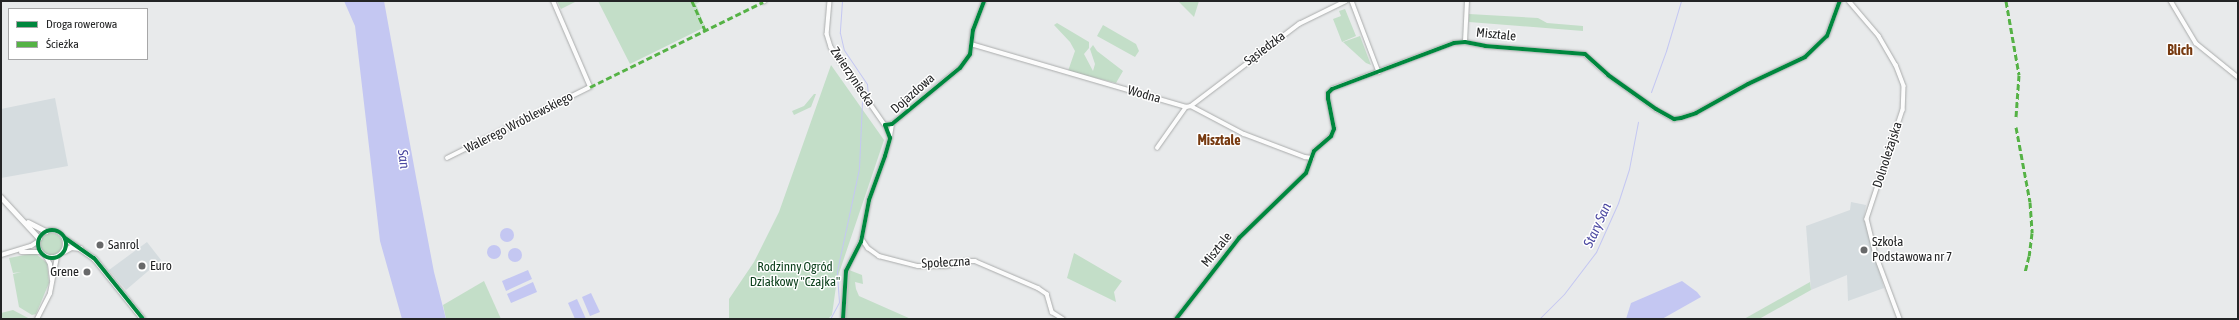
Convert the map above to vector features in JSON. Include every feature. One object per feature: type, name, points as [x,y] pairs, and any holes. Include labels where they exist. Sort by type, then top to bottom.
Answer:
[{"type":"main road","points":[[1,197],[21,218],[38,240],[40,252],[46,257],[57,257],[64,250],[71,247],[81,248]]},
{"type":"main road","points":[[21,218],[37,229],[46,231],[55,230],[81,248],[97,262],[143,319]]},
{"type":"main road","points":[[38,240],[46,231]]},
{"type":"main road","points":[[64,250],[65,238]]},
{"type":"street","name":"Walerego Wróblewskiego","points":[[447,158],[590,87],[553,1]]},
{"type":"street","name":"Zwierzyniecka","points":[[830,1],[827,34],[831,47],[885,126]]},
{"type":"street","name":"Dojazdowa","points":[[890,138],[885,126],[892,124],[960,68],[970,54],[973,30],[984,1]]},
{"type":"street","name":"Sąsiedzka","points":[[1191,106],[1299,24],[1346,1]]},
{"type":"street","points":[[1352,1],[1379,72]]},
{"type":"street","points":[[1465,42],[1467,1]]},
{"type":"street","name":"Misztale","points":[[1176,319],[1239,238],[1306,173],[1314,151],[1331,136],[1334,129],[1328,93],[1332,90],[1454,43],[1465,42],[1485,46],[1585,54],[1608,75],[1648,104],[1674,119],[1686,117],[1748,84],[1805,57],[1827,36],[1840,1]]},
{"type":"street","name":"Dolnoleżajska","points":[[1849,1],[1879,36],[1896,65],[1904,86],[1903,110],[1867,219],[1874,252],[1900,319]]},
{"type":"street","points":[[2171,1],[2196,43],[2238,77]]},
{"type":"street","name":"Wodna","points":[[971,44],[1186,108]]},
{"type":"street","points":[[1157,148],[1186,108],[1191,106],[1244,134],[1304,158],[1312,158]]},
{"type":"street","points":[[843,319],[846,271],[862,239],[869,200],[890,138],[892,124]]},
{"type":"street","name":"Społeczna","points":[[862,239],[868,248],[879,256],[918,266],[946,266],[966,261],[975,261],[1038,288],[1047,294],[1052,312],[1063,319]]},
{"type":"street","points":[[14,252],[38,240]]},
{"type":"street","points":[[1,255],[14,252],[40,252]]},
{"type":"street","points":[[46,257],[50,264],[52,284]]},
{"type":"street","points":[[37,319],[48,298],[57,257]]},
{"type":"shaded area","points":[[55,98],[68,166],[1,178],[1,109]]},
{"type":"shaded area","points":[[1851,202],[1866,205],[1864,218],[1884,288],[1848,301],[1847,275],[1811,290],[1806,226],[1850,210]]},
{"type":"shaded area","points":[[147,242],[161,260],[126,290],[109,270]]},
{"type":"green space","points":[[557,1],[577,1],[561,9]]},
{"type":"green space","points":[[598,1],[702,1],[696,4],[705,27],[630,64]]},
{"type":"green space","points":[[1178,1],[1199,1],[1194,17]]},
{"type":"green space","points":[[1345,9],[1356,36],[1342,42],[1333,19],[1341,16],[1339,11]]},
{"type":"green space","points":[[1469,14],[1538,18],[1547,23],[1583,26],[1583,31],[1469,22]]},
{"type":"green space","points":[[1057,23],[1089,42],[1089,48],[1084,54],[1093,71],[1095,64],[1090,49],[1093,45],[1097,51],[1123,71],[1116,83],[1068,71],[1075,51],[1070,42],[1054,25]]},
{"type":"green space","points":[[1103,25],[1136,44],[1139,51],[1135,57],[1097,36]]},
{"type":"green space","points":[[1360,36],[1371,65],[1366,63],[1343,42]]},
{"type":"green space","name":"Rodzinny Ogród Działkowy \"Czajka\"","points":[[831,65],[884,140],[837,279],[832,315],[828,319],[729,319],[729,299],[754,262],[779,212]]},
{"type":"green space","points":[[814,94],[816,94],[811,107],[794,115],[792,111],[804,106]]},
{"type":"green space","points":[[47,233],[55,233],[62,240],[62,248],[55,255],[47,255],[40,248],[40,240]]},
{"type":"green space","points":[[35,253],[47,263],[49,283],[36,314],[32,315],[19,307],[13,274],[21,272],[13,273],[9,258]]},
{"type":"green space","points":[[1074,253],[1122,281],[1114,292],[1116,302],[1067,278]]},
{"type":"green space","points":[[849,270],[862,275],[863,284],[855,282],[859,296],[911,319],[846,319]]},
{"type":"green space","points":[[484,281],[501,319],[446,319],[443,305]]},
{"type":"green space","points":[[1810,282],[1811,290],[1759,319],[1744,319]]},
{"type":"green space","points":[[13,310],[30,319],[1,319],[1,313]]},
{"type":"water","name":"San","points":[[344,1],[384,1],[434,272],[446,319],[402,319],[380,241],[355,26]]},
{"type":"water","points":[[507,228],[512,230],[514,235],[512,240],[507,242],[502,240],[500,235],[502,230]]},
{"type":"water","points":[[494,245],[499,247],[501,252],[499,257],[494,259],[489,257],[487,252],[489,247]]},
{"type":"water","points":[[515,248],[520,250],[522,255],[520,260],[515,262],[510,260],[508,255],[510,250]]},
{"type":"water","points":[[528,270],[532,279],[506,291],[502,281]]},
{"type":"water","points":[[1682,281],[1697,292],[1701,297],[1662,319],[1626,319],[1631,303]]},
{"type":"water","points":[[533,282],[537,292],[511,303],[507,294]]},
{"type":"water","points":[[591,293],[600,312],[590,316],[582,297]]},
{"type":"water","points":[[577,299],[586,319],[575,319],[568,303]]},
{"type":"waterway","points":[[842,1],[840,33],[844,50],[867,84],[868,95]]},
{"type":"waterway","name":"Stary San","points":[[1651,92],[1666,51],[1681,1]]},
{"type":"waterway","points":[[830,319],[839,302],[837,271],[859,168],[862,101]]},
{"type":"waterway","name":"Stary San","points":[[1539,319],[1564,294],[1596,252],[1618,203],[1629,169],[1638,122]]},
{"type":"marked path","points":[[692,1],[705,30]]},
{"type":"marked path","points":[[2006,1],[2019,75],[2016,117]]},
{"type":"marked path","points":[[590,87],[763,2]]},
{"type":"marked path","points":[[2016,127],[2030,202],[2032,233],[2025,272]]},
{"type":"cycle path","points":[[843,319],[846,271],[861,242],[869,200],[890,138],[885,125],[892,124],[960,68],[970,54],[973,30],[984,1]]},
{"type":"cycle path","points":[[1176,319],[1239,238],[1306,173],[1314,151],[1331,136],[1334,129],[1328,99],[1328,93],[1332,89],[1454,43],[1465,42],[1485,46],[1585,54],[1608,75],[1656,109],[1674,119],[1681,118],[1696,113],[1748,84],[1805,57],[1827,36],[1840,1]]},
{"type":"cycle path","points":[[52,230],[62,234],[66,244],[62,254],[52,258],[42,254],[38,244],[42,234],[52,230]]},
{"type":"cycle path","points":[[65,238],[94,258],[143,319]]},
{"type":"place","name":"Sanrol","points":[[100,245]]},
{"type":"place","name":"Szkoła Podstawowa nr 7","points":[[1864,250]]},
{"type":"place","name":"Euro","points":[[142,266]]},
{"type":"place","name":"Grene","points":[[87,272]]},
{"type":"district","name":"Blich","points":[[2180,50]]},
{"type":"district","name":"Misztale","points":[[1219,140]]}]
